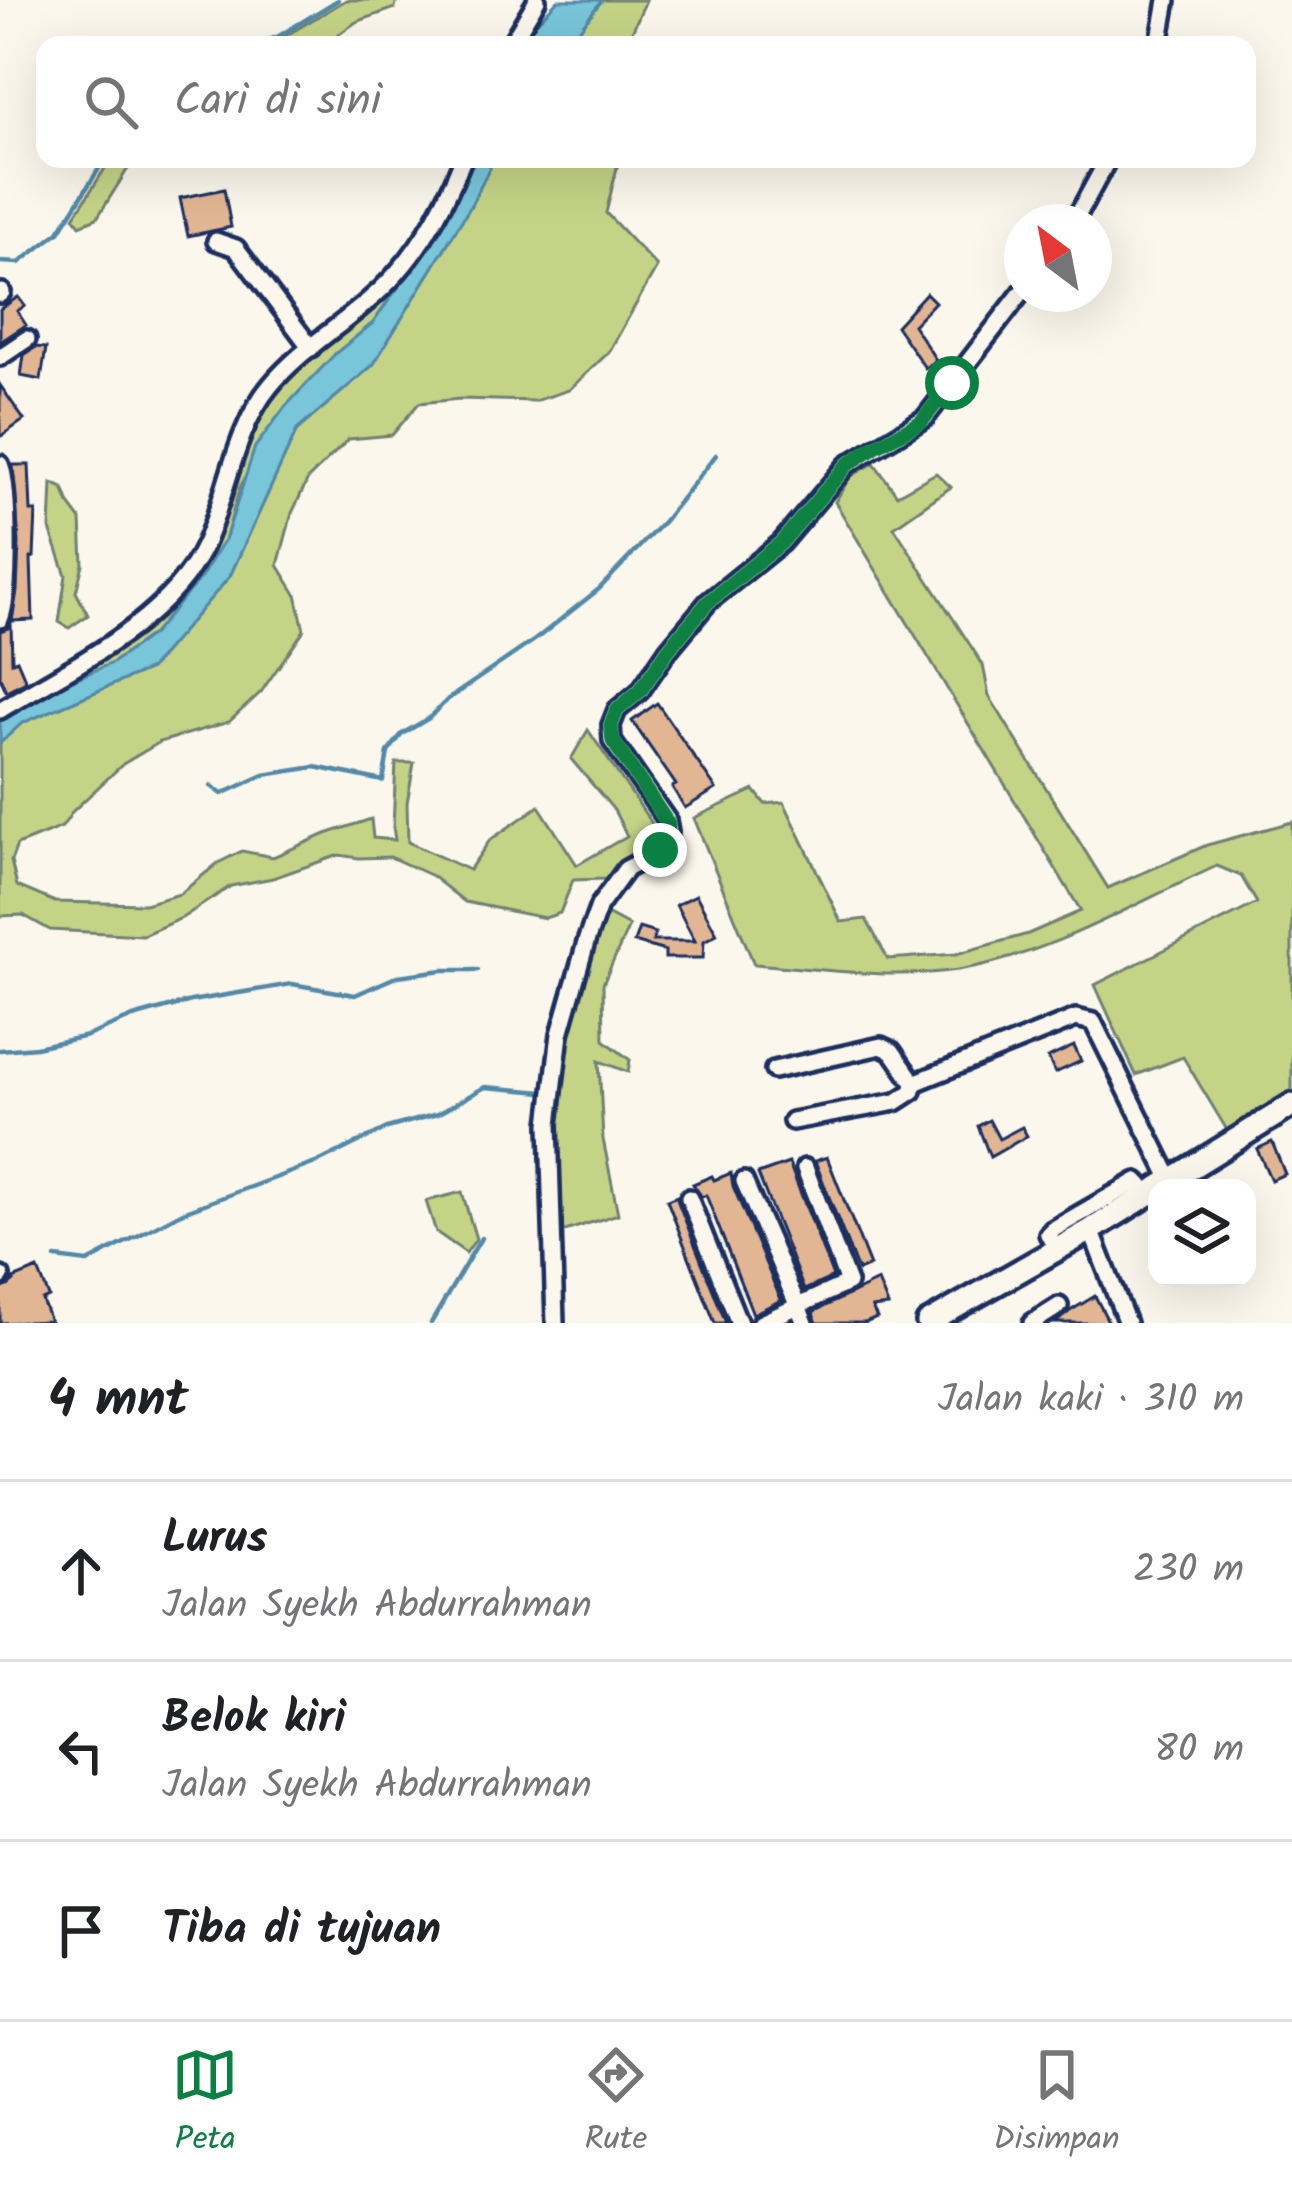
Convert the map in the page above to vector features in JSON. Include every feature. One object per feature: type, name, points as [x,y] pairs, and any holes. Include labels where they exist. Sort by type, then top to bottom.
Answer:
[{"type":"street","points":[[515,36],[537,0]]},
{"type":"street","points":[[1161,36],[1167,0]]},
{"type":"street","points":[[0,708],[129,632],[177,589],[205,544],[256,404],[276,379],[370,300],[414,252],[459,168]]},
{"type":"street","points":[[1084,204],[1103,168]]},
{"type":"street","points":[[216,241],[236,248],[311,348]]},
{"type":"street","points":[[555,1323],[549,1124],[560,1034],[599,906],[626,869],[663,848],[669,832],[664,816],[613,741],[614,715],[640,691],[708,602],[781,543],[847,465],[921,422],[1006,312]]},
{"type":"street","points":[[0,357],[27,339]]},
{"type":"street","points":[[0,464],[6,527],[4,615],[0,619]]},
{"type":"street","points":[[914,1083],[1076,1018],[1093,1022],[1155,1179]]},
{"type":"street","points":[[774,1070],[881,1046],[892,1052],[914,1083],[913,1091],[896,1102],[792,1121]]},
{"type":"street","points":[[1173,1179],[1292,1105]]},
{"type":"street","points":[[761,1323],[848,1283],[805,1168]]},
{"type":"street","points":[[744,1181],[806,1323]]},
{"type":"street","points":[[1056,1249],[1048,1234],[1052,1230],[1137,1181],[1148,1184]]},
{"type":"street","points":[[937,1320],[1148,1195]]},
{"type":"street","points":[[689,1198],[739,1323]]},
{"type":"street","points":[[1091,1230],[1126,1323]]},
{"type":"street","points":[[1032,1323],[1059,1306]]},
{"type":"green space","points":[[346,0],[397,0],[395,8],[356,22],[337,36],[285,36]]},
{"type":"green space","points":[[602,0],[646,0],[630,36],[574,36]]},
{"type":"green space","points":[[105,168],[128,168],[97,218],[80,225],[74,217]]},
{"type":"green space","points":[[490,168],[617,168],[606,213],[657,267],[609,352],[569,390],[535,401],[419,403],[392,435],[349,439],[308,479],[292,513],[278,565],[296,594],[304,630],[261,692],[229,722],[160,742],[123,764],[62,827],[17,845],[11,861],[17,886],[55,902],[145,904],[180,894],[218,863],[242,851],[273,857],[371,819],[373,838],[395,840],[396,763],[414,763],[407,803],[408,842],[469,870],[490,840],[539,806],[577,865],[627,836],[614,810],[571,759],[588,730],[655,828],[656,844],[606,879],[573,880],[560,913],[545,918],[465,902],[432,876],[390,857],[339,855],[273,878],[231,886],[182,918],[143,935],[50,930],[23,915],[0,916],[0,743],[22,723],[150,669],[230,576],[297,430],[373,365]]},
{"type":"green space","points":[[391,286],[396,290],[373,323],[336,353],[285,407],[240,487],[226,537],[201,577],[153,634],[112,663],[79,678],[81,668],[155,620],[181,592],[222,515],[253,427],[273,396]]},
{"type":"green space","points":[[874,463],[897,495],[936,473],[951,487],[894,527],[983,665],[989,696],[1108,888],[1207,845],[1292,822],[1292,1090],[1227,1130],[1183,1057],[1136,1075],[1095,985],[1257,903],[1241,876],[1217,866],[1091,927],[992,963],[907,974],[754,964],[694,818],[754,790],[765,804],[784,802],[841,922],[866,919],[888,959],[956,954],[1028,934],[1081,911],[835,502],[850,477]]},
{"type":"green space","points":[[52,483],[63,488],[81,520],[83,564],[76,592],[88,615],[69,628],[59,622],[66,575],[50,529]]},
{"type":"green space","points":[[605,913],[629,926],[603,984],[604,1040],[630,1060],[628,1072],[599,1061],[603,1139],[618,1214],[559,1233],[558,1088],[563,1050]]},
{"type":"green space","points":[[462,1192],[476,1239],[466,1253],[436,1232],[426,1201]]},
{"type":"water","points":[[558,0],[602,0],[574,36],[526,36]]},
{"type":"water","points":[[467,168],[490,168],[373,365],[297,430],[230,576],[150,669],[22,723],[0,743],[0,717],[112,663],[153,634],[201,577],[226,537],[255,447],[336,353],[373,323],[438,230]]},
{"type":"building","points":[[224,189],[231,227],[188,236],[180,198]]},
{"type":"building","points":[[926,293],[935,302],[913,325],[936,360],[925,368],[896,326]]},
{"type":"building","points":[[18,297],[25,306],[17,311],[26,325],[0,342],[0,309]]},
{"type":"building","points":[[36,347],[46,348],[41,380],[21,376],[24,355]]},
{"type":"building","points":[[0,385],[24,420],[0,437]]},
{"type":"building","points":[[13,465],[29,465],[31,511],[36,511],[31,558],[33,620],[12,621],[19,542]]},
{"type":"building","points":[[11,623],[12,662],[17,660],[26,681],[6,691],[0,677],[0,631]]},
{"type":"building","points":[[657,703],[716,789],[685,808],[672,787],[676,785],[632,721]]},
{"type":"building","points":[[696,895],[717,934],[704,941],[703,958],[665,958],[665,951],[634,942],[639,928],[655,933],[653,941],[695,941],[676,905]]},
{"type":"building","points":[[1074,1046],[1081,1061],[1055,1073],[1048,1058]]},
{"type":"building","points":[[989,1120],[999,1139],[1022,1127],[1027,1136],[990,1157],[978,1126]]},
{"type":"building","points":[[1272,1142],[1285,1174],[1271,1180],[1257,1149]]},
{"type":"building","points":[[827,1157],[870,1266],[858,1271],[815,1161]]},
{"type":"building","points":[[789,1163],[833,1277],[804,1290],[758,1174]]},
{"type":"building","points":[[731,1173],[781,1300],[753,1314],[706,1195],[702,1197],[693,1184]]},
{"type":"building","points":[[677,1196],[726,1323],[715,1323],[682,1239],[667,1200]]},
{"type":"building","points":[[38,1269],[49,1297],[42,1300],[50,1321],[0,1323],[0,1289]]},
{"type":"building","points":[[878,1281],[888,1306],[872,1308],[877,1318],[865,1323],[817,1323],[813,1312]]},
{"type":"building","points":[[1095,1296],[1109,1323],[1055,1323],[1070,1311]]},
{"type":"waterway","points":[[279,36],[338,0]]},
{"type":"waterway","points":[[0,262],[19,263],[59,232],[99,168]]},
{"type":"waterway","points":[[211,786],[222,794],[264,775],[315,767],[383,781],[388,752],[402,734],[599,589],[664,521],[716,455]]},
{"type":"waterway","points":[[0,1050],[87,1036],[191,1001],[292,984],[355,995],[398,976],[478,970]]},
{"type":"waterway","points":[[56,1258],[88,1262],[183,1212],[318,1162],[387,1128],[437,1114],[485,1087],[543,1092]]},
{"type":"waterway","points":[[431,1323],[481,1238]]},
{"type":"route","points":[[660,850],[668,840],[668,824],[613,741],[611,725],[617,710],[640,691],[708,602],[781,543],[847,465],[921,422],[952,383]]}]
